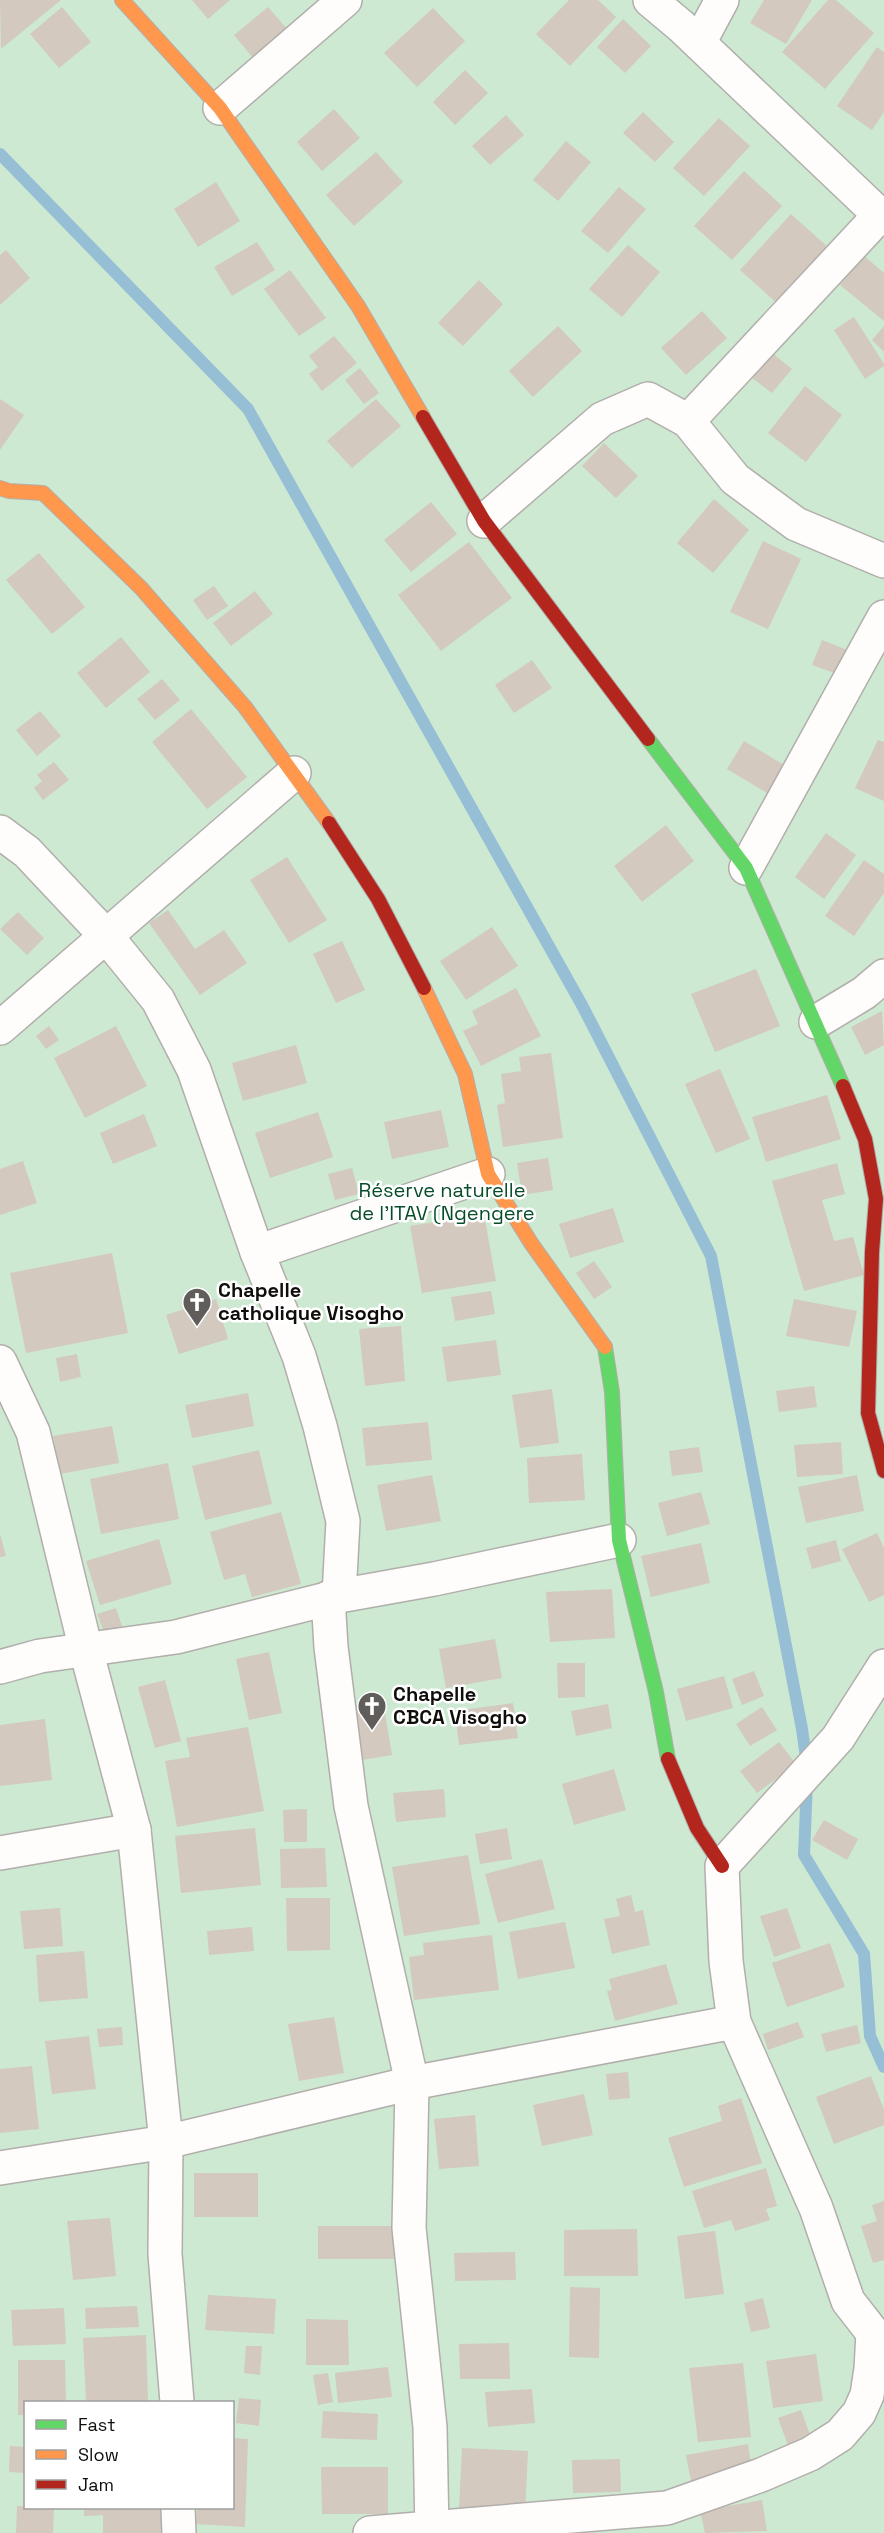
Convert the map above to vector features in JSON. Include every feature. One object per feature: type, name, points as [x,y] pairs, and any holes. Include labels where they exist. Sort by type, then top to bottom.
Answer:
[{"type":"street","points":[[122,0],[220,108],[358,306],[484,520],[746,868],[816,1022],[865,1139],[876,1199],[872,1252],[868,1413],[884,1471]]},
{"type":"street","points":[[220,108],[345,0]]},
{"type":"street","points":[[650,0],[699,43],[882,218],[688,422]]},
{"type":"street","points":[[699,43],[722,0]]},
{"type":"street","points":[[484,520],[602,419],[648,399],[688,422],[735,479],[796,524],[884,561]]},
{"type":"street","points":[[0,488],[9,492],[43,493],[133,580],[245,707],[294,773],[348,850],[378,899],[435,1010],[465,1074],[488,1174],[531,1243],[605,1347],[612,1392],[619,1540],[653,1682],[668,1759],[697,1828],[722,1866],[726,1961],[735,2022],[816,2208],[848,2301],[879,2336],[867,2395],[860,2413],[840,2435],[810,2454],[760,2475],[669,2520],[370,2533]]},
{"type":"street","points":[[746,868],[884,617]]},
{"type":"street","points":[[0,1028],[294,773]]},
{"type":"street","points":[[0,832],[27,852],[107,937],[158,1000],[194,1070],[257,1252],[299,1356],[320,1426],[343,1521],[333,1597],[333,1659],[351,1806],[412,2083],[409,2228],[430,2427],[432,2531]]},
{"type":"street","points":[[816,1022],[864,993],[884,976]]},
{"type":"street","points":[[257,1252],[488,1174]]},
{"type":"street","points":[[0,1362],[33,1432],[86,1650],[134,1830],[166,2142],[165,2254],[177,2401]]},
{"type":"street","points":[[0,1666],[40,1656],[176,1637],[333,1597],[434,1579],[619,1540]]},
{"type":"street","points":[[722,1866],[838,1738],[884,1666]]},
{"type":"street","points":[[0,1853],[134,1830]]},
{"type":"street","points":[[0,2168],[166,2142],[412,2083],[735,2022]]},
{"type":"street","points":[[178,2509],[178,2533]]},
{"type":"green space","name":"Réserve naturelle de l'ITAV (Ngengere","points":[[0,0],[884,0],[884,2533],[0,2533]]},
{"type":"building","points":[[0,0],[61,0],[1,49]]},
{"type":"building","points":[[192,0],[230,0],[208,19]]},
{"type":"building","points":[[569,0],[598,0],[616,17],[570,66],[536,34]]},
{"type":"building","points":[[764,0],[812,0],[786,44],[750,23]]},
{"type":"building","points":[[828,0],[836,0],[874,33],[825,89],[782,52]]},
{"type":"building","points":[[62,7],[91,42],[59,68],[30,34]]},
{"type":"building","points":[[268,7],[287,29],[253,58],[234,35]]},
{"type":"building","points":[[433,8],[465,41],[417,87],[384,53]]},
{"type":"building","points":[[623,19],[651,46],[625,73],[597,47]]},
{"type":"building","points":[[877,47],[884,52],[884,112],[872,130],[837,106]]},
{"type":"building","points":[[465,70],[488,93],[455,125],[433,102]]},
{"type":"building","points":[[334,109],[360,138],[322,171],[297,142]]},
{"type":"building","points":[[643,112],[674,142],[655,162],[623,133]]},
{"type":"building","points":[[506,115],[524,135],[490,165],[472,146]]},
{"type":"building","points":[[719,118],[750,146],[704,196],[673,168]]},
{"type":"building","points":[[566,141],[591,162],[558,201],[533,180]]},
{"type":"building","points":[[376,152],[403,182],[354,226],[326,195]]},
{"type":"building","points":[[744,171],[782,206],[732,260],[694,226]]},
{"type":"building","points":[[216,182],[240,221],[198,247],[174,209]]},
{"type":"building","points":[[619,187],[646,209],[608,253],[581,231]]},
{"type":"building","points":[[791,214],[830,249],[780,306],[740,270]]},
{"type":"building","points":[[257,242],[275,270],[232,296],[214,267]]},
{"type":"building","points":[[628,245],[660,272],[622,317],[589,289]]},
{"type":"building","points":[[6,250],[30,278],[0,305],[0,255]]},
{"type":"building","points":[[864,256],[884,273],[884,321],[840,285]]},
{"type":"building","points":[[290,270],[326,318],[299,336],[264,289]]},
{"type":"building","points":[[479,280],[503,304],[463,346],[438,323]]},
{"type":"building","points":[[702,311],[727,338],[686,375],[661,348]]},
{"type":"building","points":[[854,317],[884,364],[865,379],[834,330]]},
{"type":"building","points":[[558,326],[582,351],[533,397],[509,371]]},
{"type":"building","points":[[884,326],[884,352],[872,340]]},
{"type":"building","points":[[334,336],[357,363],[322,391],[309,374],[318,367],[309,356]]},
{"type":"building","points":[[772,353],[792,369],[772,393],[752,378]]},
{"type":"building","points":[[360,368],[379,393],[364,404],[345,380]]},
{"type":"building","points":[[805,386],[842,415],[806,462],[768,433]]},
{"type":"building","points":[[0,399],[24,415],[0,450]]},
{"type":"building","points":[[376,399],[401,426],[352,468],[327,441]]},
{"type":"building","points":[[604,443],[638,476],[616,498],[582,466]]},
{"type":"building","points":[[714,499],[749,530],[713,573],[677,543]]},
{"type":"building","points":[[431,502],[457,534],[411,572],[384,540]]},
{"type":"building","points":[[763,541],[801,559],[768,629],[730,612]]},
{"type":"building","points":[[469,542],[512,598],[441,651],[398,595]]},
{"type":"building","points":[[39,553],[85,607],[52,634],[6,580]]},
{"type":"building","points":[[214,586],[228,606],[207,620],[193,600]]},
{"type":"building","points":[[255,591],[273,614],[231,646],[213,623]]},
{"type":"building","points":[[121,637],[150,672],[106,708],[77,673]]},
{"type":"building","points":[[822,640],[855,653],[846,677],[812,665]]},
{"type":"building","points":[[532,660],[552,688],[514,713],[495,685]]},
{"type":"building","points":[[162,679],[180,700],[155,720],[137,699]]},
{"type":"building","points":[[191,709],[247,777],[207,809],[152,742]]},
{"type":"building","points":[[40,711],[61,736],[37,756],[16,730]]},
{"type":"building","points":[[878,740],[884,742],[884,801],[855,788]]},
{"type":"building","points":[[744,741],[794,771],[777,799],[727,769]]},
{"type":"building","points":[[54,762],[69,780],[43,800],[34,788],[42,781],[37,775]]},
{"type":"building","points":[[666,825],[694,861],[642,902],[614,866]]},
{"type":"building","points":[[826,833],[856,855],[824,899],[795,877]]},
{"type":"building","points":[[287,857],[327,920],[289,943],[250,880]]},
{"type":"building","points":[[864,860],[884,874],[884,893],[854,936],[825,916]]},
{"type":"building","points":[[168,910],[195,949],[224,930],[247,963],[200,995],[149,923]]},
{"type":"building","points":[[18,912],[44,938],[27,955],[0,929]]},
{"type":"building","points":[[492,927],[518,966],[466,1000],[440,961]]},
{"type":"building","points":[[342,941],[365,990],[336,1003],[313,954]]},
{"type":"building","points":[[756,969],[780,1026],[715,1052],[691,994]]},
{"type":"building","points":[[516,988],[541,1036],[481,1066],[463,1031],[478,1024],[472,1011]]},
{"type":"building","points":[[882,1011],[884,1045],[865,1055],[851,1027]]},
{"type":"building","points":[[49,1026],[59,1040],[46,1049],[36,1036]]},
{"type":"building","points":[[116,1026],[147,1086],[85,1118],[54,1058]]},
{"type":"building","points":[[296,1045],[307,1083],[243,1101],[232,1063]]},
{"type":"building","points":[[551,1053],[563,1138],[503,1147],[497,1105],[505,1103],[501,1074],[521,1071],[519,1057]]},
{"type":"building","points":[[720,1069],[750,1139],[716,1153],[685,1084]]},
{"type":"building","points":[[827,1095],[841,1139],[766,1162],[752,1117]]},
{"type":"building","points":[[441,1110],[449,1147],[392,1159],[384,1122]]},
{"type":"building","points":[[318,1112],[333,1157],[270,1178],[255,1133]]},
{"type":"building","points":[[144,1114],[157,1146],[113,1164],[100,1133]]},
{"type":"building","points":[[548,1158],[553,1190],[522,1195],[517,1163]]},
{"type":"building","points":[[23,1161],[37,1203],[0,1215],[0,1169]]},
{"type":"building","points":[[837,1163],[845,1194],[822,1200],[834,1241],[853,1237],[864,1275],[804,1291],[772,1181]]},
{"type":"building","points":[[352,1168],[359,1194],[335,1200],[328,1174]]},
{"type":"building","points":[[613,1208],[624,1242],[570,1258],[559,1224]]},
{"type":"building","points":[[484,1214],[496,1281],[422,1293],[410,1226]]},
{"type":"building","points":[[112,1253],[128,1333],[26,1353],[10,1273]]},
{"type":"building","points":[[594,1261],[612,1287],[594,1299],[576,1273]]},
{"type":"building","points":[[491,1291],[495,1314],[455,1321],[451,1297]]},
{"type":"building","name":"Chapelle catholique Visogho","points":[[216,1299],[228,1339],[179,1354],[166,1315]]},
{"type":"building","points":[[794,1299],[857,1311],[849,1347],[786,1336]]},
{"type":"building","points":[[401,1326],[405,1381],[365,1386],[359,1329]]},
{"type":"building","points":[[496,1340],[501,1375],[447,1382],[442,1347]]},
{"type":"building","points":[[77,1354],[81,1377],[60,1382],[56,1358]]},
{"type":"building","points":[[814,1386],[817,1407],[779,1412],[776,1391]]},
{"type":"building","points":[[552,1389],[559,1443],[520,1448],[512,1395]]},
{"type":"building","points":[[248,1393],[254,1426],[192,1438],[185,1405]]},
{"type":"building","points":[[428,1422],[432,1460],[366,1466],[362,1428]]},
{"type":"building","points":[[112,1426],[119,1463],[60,1474],[53,1436]]},
{"type":"building","points":[[841,1442],[843,1474],[797,1477],[794,1445]]},
{"type":"building","points":[[699,1447],[703,1472],[672,1476],[669,1451]]},
{"type":"building","points":[[259,1450],[272,1504],[205,1520],[192,1466]]},
{"type":"building","points":[[582,1454],[585,1500],[529,1503],[527,1458]]},
{"type":"building","points":[[168,1463],[179,1519],[101,1534],[90,1479]]},
{"type":"building","points":[[432,1475],[441,1521],[386,1531],[377,1485]]},
{"type":"building","points":[[857,1475],[864,1511],[806,1523],[798,1487]]},
{"type":"building","points":[[701,1492],[710,1524],[667,1536],[658,1503]]},
{"type":"building","points":[[281,1512],[301,1584],[252,1597],[245,1574],[224,1580],[210,1532]]},
{"type":"building","points":[[877,1533],[884,1548],[884,1595],[869,1602],[842,1549]]},
{"type":"building","points":[[0,1534],[6,1556],[0,1557]]},
{"type":"building","points":[[159,1539],[172,1584],[100,1605],[86,1561]]},
{"type":"building","points":[[836,1540],[841,1561],[812,1569],[806,1548]]},
{"type":"building","points":[[701,1543],[710,1583],[651,1597],[641,1556]]},
{"type":"building","points":[[612,1589],[615,1638],[550,1642],[546,1592]]},
{"type":"building","points":[[116,1608],[122,1626],[104,1632],[97,1614]]},
{"type":"building","points":[[495,1639],[502,1678],[446,1688],[439,1649]]},
{"type":"building","points":[[269,1652],[282,1713],[249,1720],[236,1659]]},
{"type":"building","points":[[557,1663],[585,1663],[585,1697],[558,1698]]},
{"type":"building","points":[[754,1671],[764,1696],[742,1705],[732,1679]]},
{"type":"building","points":[[724,1676],[733,1708],[686,1721],[677,1689]]},
{"type":"building","points":[[165,1680],[181,1741],[155,1748],[138,1687]]},
{"type":"building","name":"Chapelle CBCA Visogho","points":[[383,1701],[392,1755],[362,1760],[352,1706]]},
{"type":"building","points":[[513,1703],[518,1738],[459,1745],[455,1711]]},
{"type":"building","points":[[608,1704],[612,1728],[576,1736],[571,1711]]},
{"type":"building","points":[[762,1707],[777,1730],[750,1746],[736,1724]]},
{"type":"building","points":[[45,1719],[52,1780],[0,1786],[0,1725]]},
{"type":"building","points":[[248,1727],[264,1811],[177,1827],[165,1761],[190,1757],[186,1738]]},
{"type":"building","points":[[779,1742],[796,1764],[757,1793],[740,1771]]},
{"type":"building","points":[[614,1769],[626,1810],[574,1825],[562,1784]]},
{"type":"building","points":[[444,1789],[446,1817],[396,1822],[393,1793]]},
{"type":"building","points":[[307,1809],[307,1842],[284,1842],[283,1810]]},
{"type":"building","points":[[824,1820],[858,1839],[847,1860],[812,1840]]},
{"type":"building","points":[[255,1828],[261,1885],[181,1893],[175,1836]]},
{"type":"building","points":[[507,1828],[512,1859],[480,1864],[475,1834]]},
{"type":"building","points":[[325,1848],[327,1887],[281,1888],[280,1849]]},
{"type":"building","points":[[468,1855],[480,1924],[404,1936],[392,1867]]},
{"type":"building","points":[[542,1859],[555,1909],[498,1923],[485,1874]]},
{"type":"building","points":[[631,1895],[635,1912],[643,1910],[650,1945],[612,1954],[604,1919],[620,1916],[616,1899]]},
{"type":"building","points":[[286,1898],[330,1898],[330,1950],[287,1951]]},
{"type":"building","points":[[60,1908],[63,1946],[24,1949],[20,1911]]},
{"type":"building","points":[[787,1908],[801,1948],[774,1957],[760,1916]]},
{"type":"building","points":[[565,1922],[575,1968],[518,1979],[509,1932]]},
{"type":"building","points":[[252,1927],[254,1951],[209,1955],[207,1931]]},
{"type":"building","points":[[492,1935],[499,1990],[414,2000],[409,1957],[424,1955],[423,1943]]},
{"type":"building","points":[[830,1943],[845,1987],[787,2007],[772,1963]]},
{"type":"building","points":[[84,1951],[88,1998],[39,2002],[36,1955]]},
{"type":"building","points":[[666,1964],[678,2004],[615,2021],[607,1991],[612,1990],[609,1979]]},
{"type":"building","points":[[334,2017],[344,2073],[299,2081],[288,2024]]},
{"type":"building","points":[[798,2022],[804,2037],[768,2050],[763,2034]]},
{"type":"building","points":[[857,2025],[861,2043],[826,2052],[821,2034]]},
{"type":"building","points":[[122,2027],[123,2045],[99,2047],[97,2029]]},
{"type":"building","points":[[89,2036],[96,2089],[52,2094],[45,2041]]},
{"type":"building","points":[[32,2066],[39,2129],[0,2133],[0,2069]]},
{"type":"building","points":[[628,2072],[630,2098],[609,2100],[606,2074]]},
{"type":"building","points":[[871,2076],[884,2110],[884,2125],[834,2144],[816,2097]]},
{"type":"building","points":[[584,2094],[593,2135],[542,2146],[533,2105]]},
{"type":"building","points":[[741,2098],[762,2163],[684,2187],[668,2138],[722,2121],[718,2106]]},
{"type":"building","points":[[475,2115],[479,2166],[439,2169],[434,2119]]},
{"type":"building","points":[[766,2168],[777,2206],[766,2209],[770,2220],[735,2231],[731,2220],[704,2228],[692,2191]]},
{"type":"building","points":[[194,2173],[258,2173],[258,2217],[194,2217]]},
{"type":"building","points":[[884,2201],[884,2260],[873,2263],[861,2226],[877,2221],[872,2205]]},
{"type":"building","points":[[110,2218],[116,2276],[73,2280],[67,2221]]},
{"type":"building","points":[[318,2226],[394,2226],[394,2259],[318,2259]]},
{"type":"building","points":[[637,2229],[638,2276],[564,2276],[564,2230]]},
{"type":"building","points":[[715,2231],[724,2294],[685,2299],[677,2236]]},
{"type":"building","points":[[515,2252],[516,2280],[455,2281],[454,2253]]},
{"type":"building","points":[[570,2287],[600,2288],[599,2358],[569,2357]]},
{"type":"building","points":[[208,2295],[276,2299],[274,2334],[205,2330]]},
{"type":"building","points":[[763,2298],[770,2328],[751,2332],[744,2303]]},
{"type":"building","points":[[137,2306],[139,2327],[86,2329],[85,2308]]},
{"type":"building","points":[[64,2308],[66,2344],[13,2346],[11,2310]]},
{"type":"building","points":[[306,2319],[348,2320],[349,2365],[306,2365]]},
{"type":"building","points":[[146,2335],[148,2401],[86,2401],[83,2338]]},
{"type":"building","points":[[509,2343],[510,2379],[460,2379],[459,2344]]},
{"type":"building","points":[[246,2346],[262,2346],[260,2375],[244,2373]]},
{"type":"building","points":[[816,2354],[823,2401],[773,2408],[766,2361]]},
{"type":"building","points":[[18,2360],[65,2360],[66,2401],[24,2401],[24,2415],[18,2415]]},
{"type":"building","points":[[743,2363],[751,2437],[698,2442],[689,2368]]},
{"type":"building","points":[[388,2367],[392,2397],[338,2403],[335,2373]]},
{"type":"building","points":[[328,2373],[333,2402],[318,2405],[313,2375]]},
{"type":"building","points":[[532,2389],[535,2423],[488,2427],[485,2392]]},
{"type":"building","points":[[239,2398],[261,2400],[259,2426],[236,2423]]},
{"type":"building","points":[[801,2410],[813,2443],[790,2451],[778,2418]]},
{"type":"building","points":[[323,2411],[378,2414],[377,2440],[321,2438]]},
{"type":"building","points":[[234,2438],[248,2439],[245,2527],[196,2524],[197,2509],[234,2509]]},
{"type":"building","points":[[748,2444],[752,2470],[691,2481],[686,2455]]},
{"type":"building","points":[[10,2446],[24,2447],[24,2473],[9,2472]]},
{"type":"building","points":[[462,2448],[528,2451],[525,2513],[459,2510]]},
{"type":"building","points":[[620,2459],[621,2492],[573,2493],[572,2460]]},
{"type":"building","points":[[321,2467],[388,2467],[388,2514],[322,2514]]},
{"type":"building","points":[[762,2500],[767,2531],[705,2533],[700,2511]]},
{"type":"building","points":[[17,2506],[24,2506],[24,2509],[54,2509],[53,2533],[16,2533]]},
{"type":"building","points":[[84,2509],[163,2509],[164,2533],[103,2533],[103,2515],[84,2516]]},
{"type":"waterway","points":[[0,154],[248,409],[583,1007],[711,1256],[807,1765]]},
{"type":"waterway","points":[[807,1782],[804,1855],[864,1954],[870,2036],[884,2067]]},
{"type":"traffic: fast","points":[[648,739],[746,868],[843,1086]]},
{"type":"traffic: fast","points":[[605,1347],[612,1392],[619,1540],[656,1692],[668,1759]]},
{"type":"traffic: slow","points":[[122,0],[220,108],[358,306],[423,417]]},
{"type":"traffic: slow","points":[[0,488],[9,491],[43,493],[141,588],[245,707],[329,823]]},
{"type":"traffic: slow","points":[[424,988],[465,1074],[488,1174],[531,1243],[605,1347]]},
{"type":"traffic: jam","points":[[423,417],[484,521],[648,739]]},
{"type":"traffic: jam","points":[[329,823],[378,899],[424,988]]},
{"type":"traffic: jam","points":[[843,1086],[865,1139],[876,1199],[872,1252],[868,1413],[884,1471]]},
{"type":"traffic: jam","points":[[668,1759],[697,1828],[722,1866]]},
{"type":"place","name":"Chapelle catholique Visogho","points":[[197,1328]]},
{"type":"place","name":"Chapelle CBCA Visogho","points":[[372,1732]]}]
